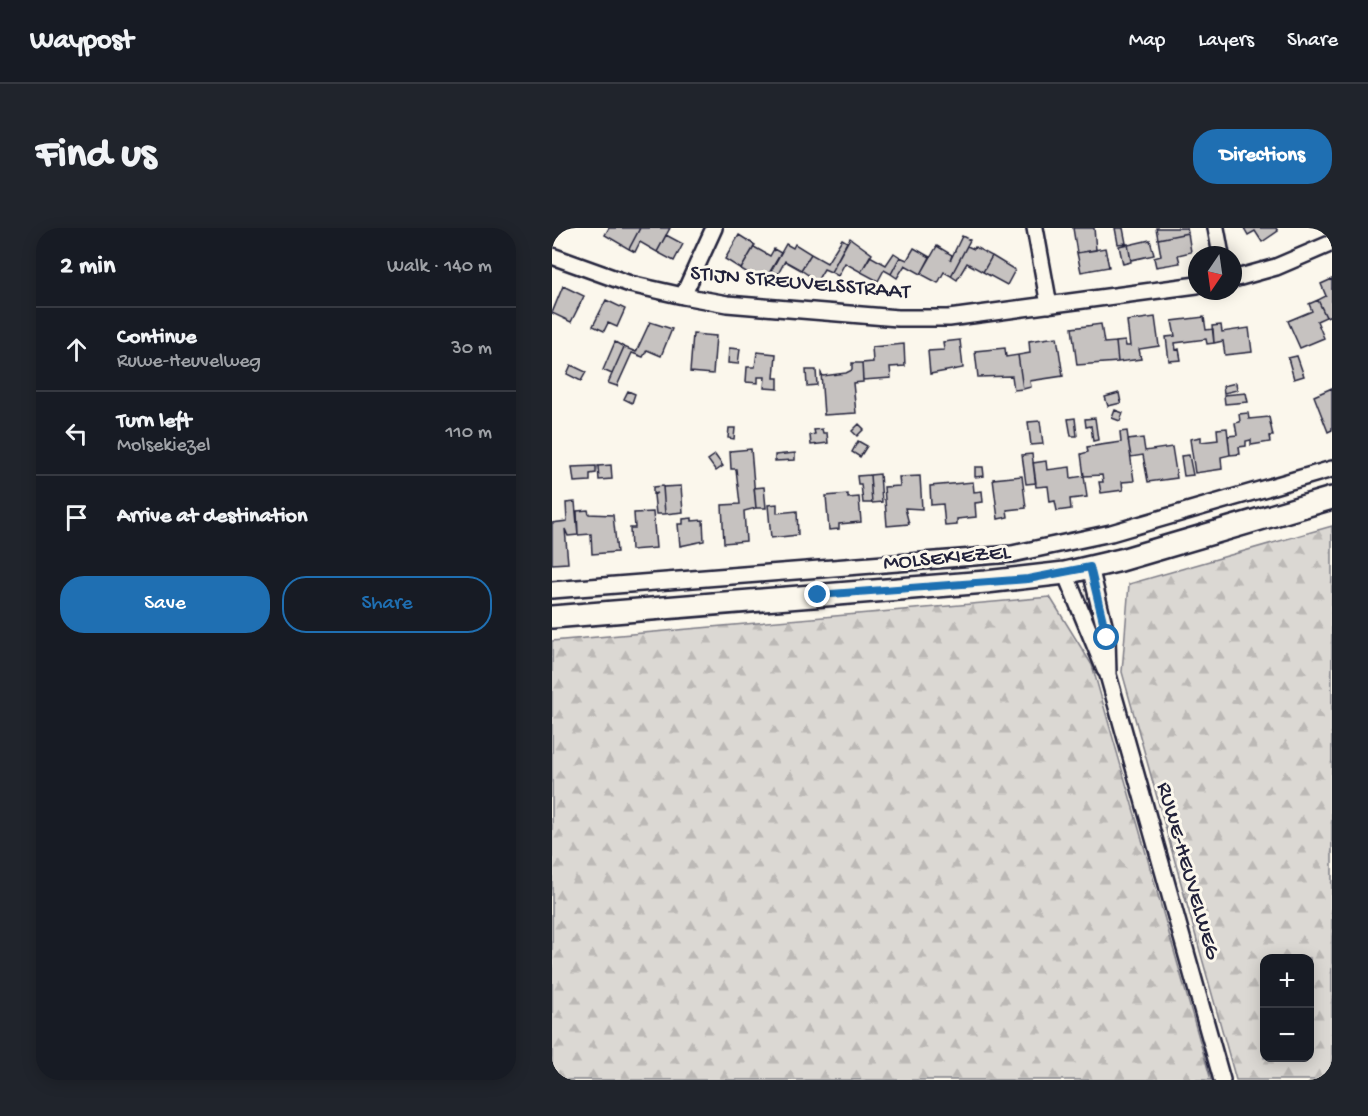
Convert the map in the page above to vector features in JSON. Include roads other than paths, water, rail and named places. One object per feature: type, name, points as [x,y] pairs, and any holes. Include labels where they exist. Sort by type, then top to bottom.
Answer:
[{"type":"main road","name":"MOLSEKIEZEL","points":[[552,617],[1018,580],[1065,573],[1332,498]]},
{"type":"street","points":[[682,296],[714,228]]},
{"type":"street","points":[[1035,228],[1049,305]]},
{"type":"street","points":[[1216,228],[1219,246]]},
{"type":"street","points":[[1242,276],[1276,267],[1332,243]]},
{"type":"street","name":"STIJN STREUVELSSTRAAT","points":[[552,256],[630,284],[682,296],[727,304],[898,318],[949,318],[1188,286]]},
{"type":"street","name":"MOLSEKIEZEL","points":[[552,590],[1012,554],[1111,533],[1332,470]]},
{"type":"street","name":"RUWE-HEUVELWEG","points":[[1090,567],[1107,638],[1108,675]]},
{"type":"street","name":"RUWE-HEUVELWEG","points":[[1065,573],[1108,675],[1222,1080]]}]
